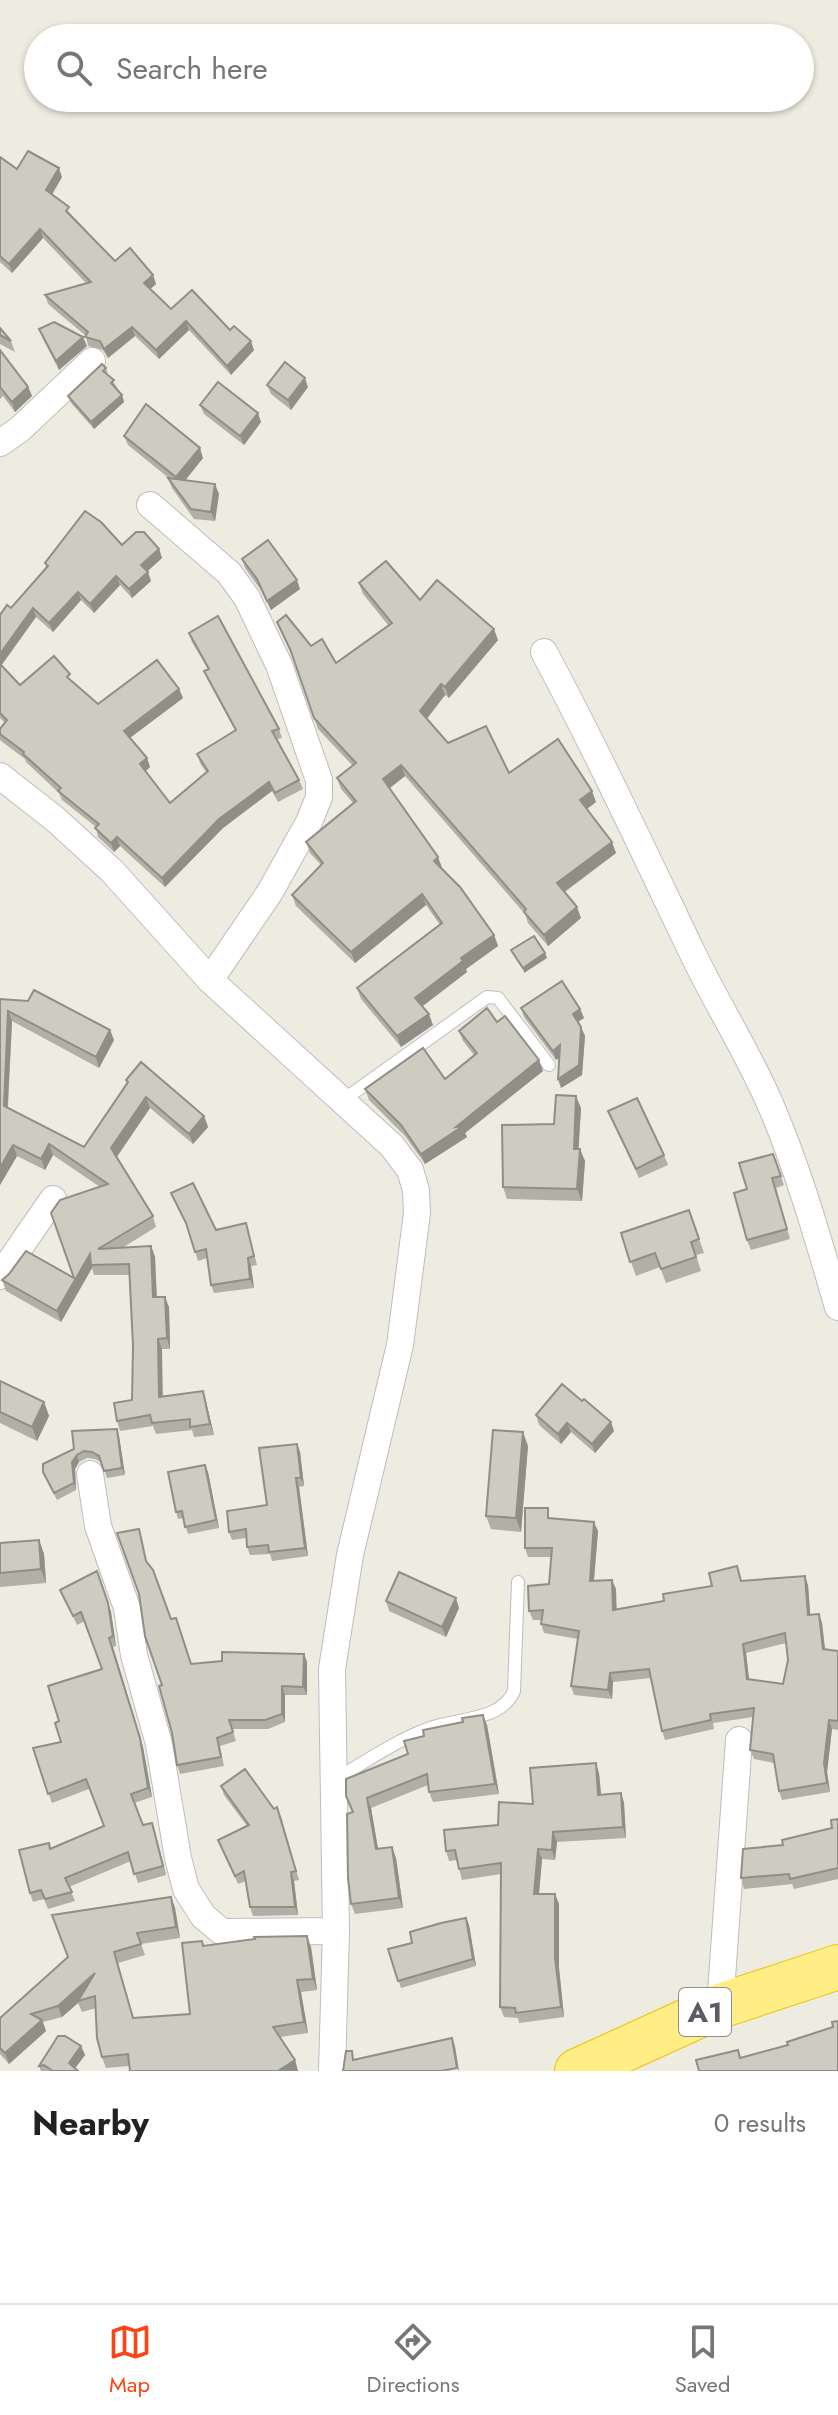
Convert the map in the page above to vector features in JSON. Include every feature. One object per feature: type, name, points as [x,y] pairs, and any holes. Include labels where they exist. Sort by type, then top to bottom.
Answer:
[{"type":"highway","name":"A1","points":[[577,2071],[720,2006],[838,1967]]},
{"type":"street","points":[[0,443],[20,429],[92,361]]},
{"type":"street","points":[[150,505],[229,573],[247,598],[279,665],[319,780],[319,797],[309,822],[270,892],[210,980]]},
{"type":"street","points":[[544,652],[590,738],[704,977],[771,1105],[792,1157],[838,1307]]},
{"type":"street","points":[[0,776],[55,819],[112,871],[210,980],[392,1146],[410,1170],[416,1190],[417,1213],[400,1345],[350,1555],[332,1669],[336,1931],[332,2071]]},
{"type":"street","points":[[0,1276],[53,1199]]},
{"type":"street","points":[[90,1474],[98,1526],[127,1608],[134,1655],[159,1744],[186,1889],[203,1916],[222,1932],[336,1931]]},
{"type":"street","points":[[720,2006],[739,1740]]},
{"type":"lane","points":[[342,1101],[487,997],[498,998],[549,1065]]},
{"type":"lane","points":[[334,1780],[426,1729],[498,1710],[510,1701],[514,1691],[518,1582]]},
{"type":"building","points":[[28,151],[59,168],[46,190],[69,207],[66,211],[115,261],[130,248],[153,275],[144,283],[171,309],[192,290],[230,330],[234,326],[251,341],[227,366],[186,321],[156,350],[132,327],[104,349],[100,341],[85,337],[88,332],[45,295],[91,282],[40,229],[9,264],[0,256],[0,157],[17,169]]},
{"type":"building","points":[[54,322],[83,337],[56,361],[39,329]]},
{"type":"building","points":[[0,350],[28,387],[12,402],[0,387]]},
{"type":"building","points":[[285,362],[305,378],[288,400],[267,385]]},
{"type":"building","points":[[102,364],[106,368],[103,371],[114,380],[111,383],[122,395],[91,422],[68,396]]},
{"type":"building","points":[[218,382],[258,413],[240,436],[200,405]]},
{"type":"building","points":[[146,404],[200,448],[176,477],[124,436]]},
{"type":"building","points":[[168,478],[215,484],[211,512],[191,509]]},
{"type":"building","points":[[85,511],[101,522],[122,545],[136,532],[144,532],[159,549],[141,565],[148,572],[129,589],[116,576],[90,604],[78,592],[49,623],[33,608],[0,654],[0,615],[7,605],[11,608],[48,566],[45,563]]},
{"type":"building","points":[[268,540],[297,580],[267,601],[257,579],[242,559]]},
{"type":"building","points":[[386,561],[420,600],[437,580],[494,629],[445,687],[441,684],[420,711],[448,743],[486,726],[509,773],[558,739],[592,791],[580,800],[612,842],[557,883],[577,907],[544,935],[524,912],[526,909],[401,765],[383,779],[438,857],[434,861],[460,887],[494,935],[461,958],[463,961],[415,998],[429,1014],[397,1036],[357,988],[442,923],[422,894],[351,952],[292,895],[323,863],[306,842],[356,801],[337,778],[356,763],[314,718],[290,649],[277,622],[286,615],[311,646],[322,639],[336,663],[392,623],[359,583]]},
{"type":"building","points":[[218,616],[279,729],[272,731],[299,780],[275,793],[269,782],[219,819],[162,878],[117,837],[111,843],[95,828],[99,824],[58,791],[61,788],[24,752],[0,734],[7,720],[0,713],[0,664],[20,685],[54,656],[70,674],[67,677],[98,704],[157,660],[179,689],[124,731],[147,758],[140,764],[170,803],[208,771],[197,754],[236,730],[204,671],[209,669],[189,633]]},
{"type":"building","points":[[534,936],[545,953],[523,968],[511,950]]},
{"type":"building","points":[[562,981],[580,1009],[573,1014],[581,1027],[579,1065],[558,1079],[560,1045],[553,1051],[521,1008]]},
{"type":"building","points":[[34,990],[110,1030],[96,1057],[8,1011],[4,1106],[84,1147],[128,1082],[126,1080],[141,1062],[204,1116],[189,1134],[146,1097],[111,1148],[153,1216],[98,1249],[151,1246],[153,1297],[165,1297],[167,1338],[158,1339],[159,1397],[203,1391],[210,1424],[190,1427],[190,1419],[152,1423],[150,1415],[117,1421],[114,1403],[132,1400],[129,1264],[91,1265],[90,1254],[57,1311],[2,1280],[26,1251],[74,1278],[51,1213],[60,1200],[108,1184],[49,1144],[41,1159],[13,1145],[0,1168],[0,999],[28,1001]]},
{"type":"building","points":[[487,1008],[497,1022],[505,1016],[539,1060],[456,1127],[463,1126],[421,1154],[401,1125],[365,1089],[423,1048],[445,1079],[477,1053],[459,1031]]},
{"type":"building","points":[[556,1095],[576,1096],[574,1149],[580,1149],[577,1189],[503,1187],[502,1125],[554,1124]]},
{"type":"building","points":[[637,1098],[664,1155],[636,1169],[608,1111]]},
{"type":"building","points":[[773,1154],[781,1176],[772,1178],[787,1229],[747,1240],[734,1193],[747,1189],[739,1163]]},
{"type":"building","points":[[193,1183],[216,1230],[246,1223],[254,1256],[248,1258],[250,1279],[211,1285],[206,1249],[195,1252],[186,1223],[171,1193]]},
{"type":"building","points":[[689,1210],[699,1239],[691,1242],[696,1257],[661,1269],[655,1253],[630,1262],[621,1233]]},
{"type":"building","points":[[0,1381],[44,1402],[32,1427],[0,1412]]},
{"type":"building","points":[[562,1384],[611,1422],[592,1444],[567,1423],[558,1434],[536,1415]]},
{"type":"building","points":[[117,1429],[122,1468],[104,1471],[99,1456],[84,1451],[72,1462],[74,1483],[54,1493],[43,1472],[43,1464],[74,1449],[72,1431]]},
{"type":"building","points":[[493,1430],[523,1432],[516,1518],[486,1516]]},
{"type":"building","points":[[297,1444],[301,1478],[296,1478],[305,1548],[269,1552],[268,1545],[247,1547],[246,1529],[229,1532],[227,1511],[267,1505],[259,1448]]},
{"type":"building","points":[[205,1465],[216,1520],[185,1527],[182,1511],[176,1512],[168,1472]]},
{"type":"building","points":[[525,1508],[548,1508],[548,1518],[594,1522],[590,1581],[612,1580],[613,1610],[664,1601],[663,1594],[712,1586],[709,1573],[737,1566],[741,1581],[805,1576],[808,1615],[819,1614],[823,1649],[838,1651],[838,1721],[829,1720],[824,1763],[827,1783],[779,1791],[773,1754],[750,1750],[754,1708],[710,1714],[711,1720],[662,1731],[649,1669],[610,1673],[608,1690],[571,1686],[579,1631],[541,1624],[543,1610],[529,1611],[528,1586],[549,1584],[552,1548],[525,1548]],"holes":[[[785,1633],[788,1660],[783,1684],[747,1679],[743,1644]]]},
{"type":"building","points":[[139,1529],[146,1561],[153,1570],[171,1619],[176,1618],[191,1664],[222,1661],[222,1652],[304,1654],[303,1687],[282,1686],[282,1714],[265,1720],[229,1720],[233,1732],[217,1738],[221,1757],[177,1765],[159,1686],[162,1685],[145,1636],[139,1594],[117,1533]]},
{"type":"building","points":[[39,1540],[41,1569],[0,1573],[0,1543]]},
{"type":"building","points":[[97,1571],[108,1603],[113,1636],[109,1638],[140,1738],[148,1788],[131,1794],[143,1825],[152,1823],[163,1866],[134,1874],[128,1852],[65,1878],[72,1892],[45,1899],[41,1890],[30,1893],[19,1850],[49,1843],[50,1849],[104,1826],[86,1779],[48,1794],[33,1748],[61,1742],[55,1723],[59,1721],[48,1686],[102,1669],[81,1612],[73,1616],[60,1590]]},
{"type":"building","points":[[399,1572],[456,1598],[442,1627],[386,1601]]},
{"type":"building","points":[[483,1715],[495,1784],[429,1792],[427,1774],[367,1798],[376,1849],[392,1847],[399,1898],[351,1904],[347,1814],[353,1812],[346,1796],[346,1779],[408,1754],[404,1741],[424,1736],[423,1730]]},
{"type":"building","points":[[596,1763],[598,1795],[621,1793],[623,1827],[553,1832],[552,1850],[538,1849],[534,1894],[555,1894],[555,1958],[561,2007],[516,2013],[515,2008],[500,2007],[501,1863],[459,1869],[455,1850],[446,1851],[444,1830],[498,1825],[499,1802],[533,1804],[530,1768]]},
{"type":"building","points":[[245,1769],[274,1809],[277,1807],[296,1871],[291,1872],[295,1907],[250,1907],[244,1871],[235,1876],[218,1840],[249,1825],[221,1786]]},
{"type":"building","points":[[838,1819],[838,1868],[790,1879],[789,1874],[741,1878],[743,1849],[783,1845],[782,1840],[832,1828],[831,1820]]},
{"type":"building","points":[[171,1897],[176,1927],[137,1933],[141,1944],[114,1952],[133,2018],[190,2014],[182,1943],[202,1941],[203,1946],[254,1937],[307,1936],[313,1979],[297,1980],[304,2022],[273,2027],[295,2060],[278,2071],[130,2071],[128,2054],[102,2057],[97,2038],[95,1996],[78,2001],[95,1973],[58,2006],[31,2014],[42,2020],[5,2053],[0,2048],[0,2018],[68,1957],[52,1915]]},
{"type":"building","points":[[466,1918],[473,1959],[398,1981],[388,1949],[412,1943],[410,1932]]},
{"type":"building","points":[[838,2021],[838,2071],[699,2071],[696,2060],[738,2050],[740,2058],[788,2045],[787,2042],[833,2027],[832,2022]]},
{"type":"building","points":[[58,2036],[65,2036],[81,2046],[69,2063],[78,2071],[53,2071],[44,2065],[39,2066]]},
{"type":"building","points":[[452,2038],[457,2068],[441,2071],[343,2071],[346,2051],[352,2051],[353,2060]]}]
